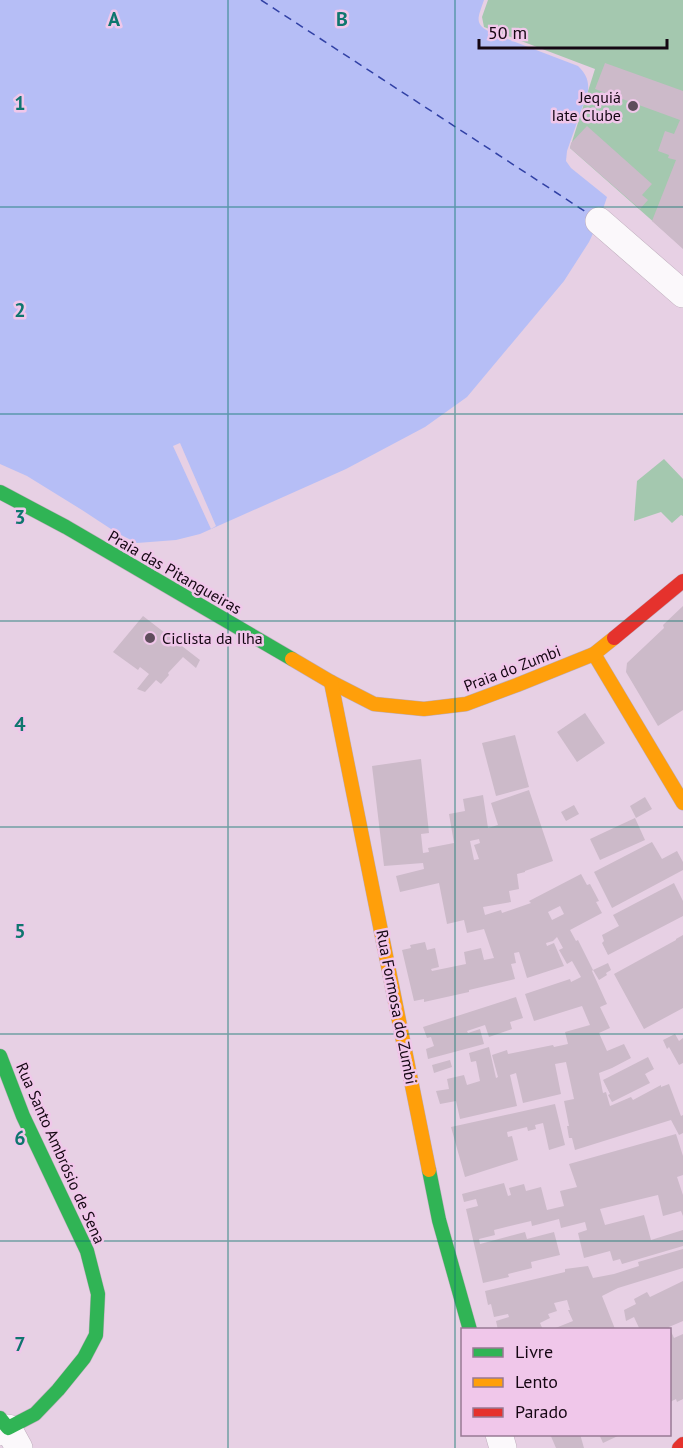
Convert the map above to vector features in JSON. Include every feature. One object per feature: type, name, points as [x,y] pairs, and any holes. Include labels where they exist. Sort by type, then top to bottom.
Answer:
[{"type":"street","points":[[599,221],[683,294]]},
{"type":"street","name":"Praia das Pitangueiras","points":[[0,492],[66,527],[331,682]]},
{"type":"street","name":"Praia do Zumbi","points":[[331,682],[374,704],[424,709],[466,704],[594,654],[683,581]]},
{"type":"street","points":[[594,654],[683,803]]},
{"type":"street","name":"Rua Formosa do Zumbi","points":[[331,682],[439,1220],[470,1328]]},
{"type":"street","name":"Rua Santo Ambrósio de Sena","points":[[0,1056],[24,1116],[87,1251],[98,1294],[96,1335],[84,1358],[58,1390],[35,1413],[7,1431]]},
{"type":"street","points":[[679,1448],[683,1444]]},
{"type":"green space","name":"Jequiá Iate Clube","points":[[488,0],[683,0],[683,248],[570,148],[595,69],[484,27],[482,17]]},
{"type":"green space","points":[[664,459],[683,479],[683,516],[681,515],[672,523],[661,512],[634,521],[637,481]]},
{"type":"water","points":[[0,0],[484,0],[479,20],[486,30],[578,66],[585,75],[588,91],[567,151],[566,161],[571,168],[607,197],[599,221],[589,242],[564,281],[467,397],[425,427],[346,469],[200,534],[176,540],[137,543],[117,533],[27,476],[0,464]]},
{"type":"pier","points":[[180,443],[216,526],[211,529],[173,446]]},
{"type":"building","points":[[605,63],[683,91],[683,249],[652,221],[676,160],[658,151],[665,131],[674,134],[680,120],[595,89]]},
{"type":"building","points":[[587,126],[652,184],[642,195],[648,200],[640,209],[570,148],[571,143]]},
{"type":"building","points":[[683,606],[683,710],[658,726],[626,672],[627,663],[664,628],[663,625]]},
{"type":"building","points":[[143,616],[200,660],[196,668],[183,657],[161,684],[156,680],[145,692],[137,689],[149,674],[140,667],[138,670],[113,652]]},
{"type":"building","points":[[585,713],[605,743],[577,762],[557,732]]},
{"type":"building","points":[[515,735],[529,787],[496,796],[482,743]]},
{"type":"building","points":[[421,759],[429,833],[421,834],[423,853],[429,852],[428,848],[454,843],[449,814],[465,811],[463,799],[483,795],[488,828],[498,825],[491,803],[529,790],[553,861],[517,874],[519,889],[509,891],[511,902],[483,907],[485,915],[501,910],[502,913],[531,903],[529,901],[581,874],[587,885],[590,884],[599,901],[596,902],[602,913],[570,930],[576,941],[578,940],[593,970],[607,1004],[600,1007],[610,1028],[599,1033],[607,1051],[624,1044],[631,1058],[599,1073],[603,1093],[606,1092],[610,1106],[631,1097],[633,1100],[661,1085],[661,1087],[669,1084],[681,1116],[683,1115],[683,1133],[679,1135],[671,1120],[575,1150],[572,1138],[569,1138],[564,1101],[574,1099],[566,1062],[555,1064],[561,1094],[523,1103],[516,1073],[510,1075],[517,1106],[460,1119],[456,1101],[440,1104],[436,1091],[449,1089],[447,1079],[464,1075],[467,1085],[480,1081],[476,1061],[471,1062],[469,1053],[489,1047],[496,1078],[498,1077],[492,1055],[507,1050],[508,1054],[568,1044],[565,1032],[590,1025],[582,1006],[534,1021],[525,994],[570,979],[571,982],[581,977],[572,961],[567,964],[559,950],[563,948],[557,937],[546,943],[547,946],[554,943],[564,966],[527,978],[519,952],[514,953],[516,963],[511,964],[515,979],[424,1002],[424,999],[414,1001],[402,950],[411,948],[410,945],[425,942],[427,950],[435,948],[439,967],[431,969],[432,971],[466,964],[464,952],[481,948],[484,960],[494,958],[484,929],[467,933],[464,920],[447,924],[439,883],[400,892],[396,876],[424,869],[423,863],[384,866],[372,766]],"holes":[[[479,839],[480,843],[474,845],[479,859],[474,860],[470,841]],[[560,906],[564,914],[552,920],[548,912]]]},
{"type":"building","points":[[645,797],[652,809],[636,818],[630,806]]},
{"type":"building","points":[[574,805],[579,814],[566,821],[561,812]]},
{"type":"building","points":[[635,818],[645,840],[600,860],[590,839]]},
{"type":"building","points":[[652,842],[662,859],[677,851],[683,862],[683,870],[612,908],[594,872]]},
{"type":"building","points":[[674,883],[683,901],[683,916],[608,955],[602,943],[604,941],[602,935],[619,926],[613,915]]},
{"type":"building","points":[[683,935],[683,1008],[644,1029],[614,974]]},
{"type":"building","points":[[608,963],[611,970],[599,980],[593,970]]},
{"type":"building","points":[[516,997],[523,1018],[510,1022],[512,1029],[489,1037],[485,1025],[467,1031],[468,1033],[480,1029],[484,1044],[428,1059],[426,1049],[434,1046],[431,1037],[427,1038],[423,1027]]},
{"type":"building","points":[[675,1034],[679,1041],[683,1038],[683,1063],[679,1065],[663,1040]]},
{"type":"building","points":[[648,1057],[654,1069],[645,1074],[650,1083],[612,1102],[603,1080]]},
{"type":"building","points":[[450,1060],[452,1067],[434,1073],[432,1065]]},
{"type":"building","points":[[555,1104],[565,1145],[549,1150],[543,1123],[535,1125],[536,1129],[528,1131],[527,1127],[507,1132],[508,1137],[512,1136],[518,1160],[465,1177],[451,1127]]},
{"type":"building","points":[[676,1134],[683,1156],[683,1175],[677,1177],[683,1195],[683,1216],[681,1211],[663,1216],[658,1195],[600,1209],[605,1225],[644,1215],[651,1240],[683,1230],[683,1246],[622,1264],[620,1259],[613,1261],[610,1251],[584,1258],[578,1233],[587,1230],[585,1222],[561,1228],[559,1219],[532,1226],[531,1221],[494,1230],[495,1235],[479,1239],[480,1244],[525,1232],[527,1239],[554,1232],[560,1255],[531,1262],[532,1268],[508,1274],[509,1277],[483,1283],[466,1209],[478,1206],[476,1199],[464,1202],[462,1194],[504,1183],[508,1196],[511,1195],[509,1188],[524,1184],[526,1191],[541,1187],[547,1210],[564,1206],[560,1191],[577,1187],[569,1164]]},
{"type":"building","points":[[683,1249],[683,1268],[618,1288],[602,1296],[615,1328],[556,1328],[573,1321],[567,1300],[554,1303],[557,1311],[548,1314],[550,1318],[540,1323],[542,1328],[498,1328],[496,1321],[509,1317],[508,1314],[494,1317],[491,1304],[488,1305],[485,1291],[565,1272],[565,1269],[588,1266],[593,1278],[639,1266],[638,1262]]},
{"type":"building","points":[[683,1281],[683,1321],[669,1328],[639,1328],[634,1317],[626,1321],[624,1310],[636,1304],[634,1299],[647,1292],[650,1297]]},
{"type":"building","points":[[671,1331],[674,1338],[683,1334],[683,1399],[677,1402],[676,1399],[671,1402]]},
{"type":"building","points":[[551,1436],[581,1436],[584,1448],[556,1448]]},
{"type":"building","points":[[600,1436],[618,1436],[603,1443]]},
{"type":"ferry route","points":[[261,0],[589,214]]},
{"type":"traffic: fast","points":[[0,492],[66,527],[292,659]]},
{"type":"traffic: fast","points":[[0,1056],[23,1116],[87,1251],[98,1294],[96,1335],[84,1358],[35,1414],[8,1428],[0,1418]]},
{"type":"traffic: fast","points":[[429,1170],[439,1220],[469,1328]]},
{"type":"traffic: slow","points":[[292,659],[374,704],[424,709],[466,704],[517,685],[594,654],[614,638]]},
{"type":"traffic: slow","points":[[594,654],[683,803]]},
{"type":"traffic: slow","points":[[331,682],[429,1170]]},
{"type":"traffic: jam","points":[[614,638],[683,581]]},
{"type":"traffic: jam","points":[[679,1448],[683,1444]]},
{"type":"place","name":"Jequiá Iate Clube","points":[[633,106]]},
{"type":"place","name":"Ciclista da Ilha","points":[[150,638]]}]
